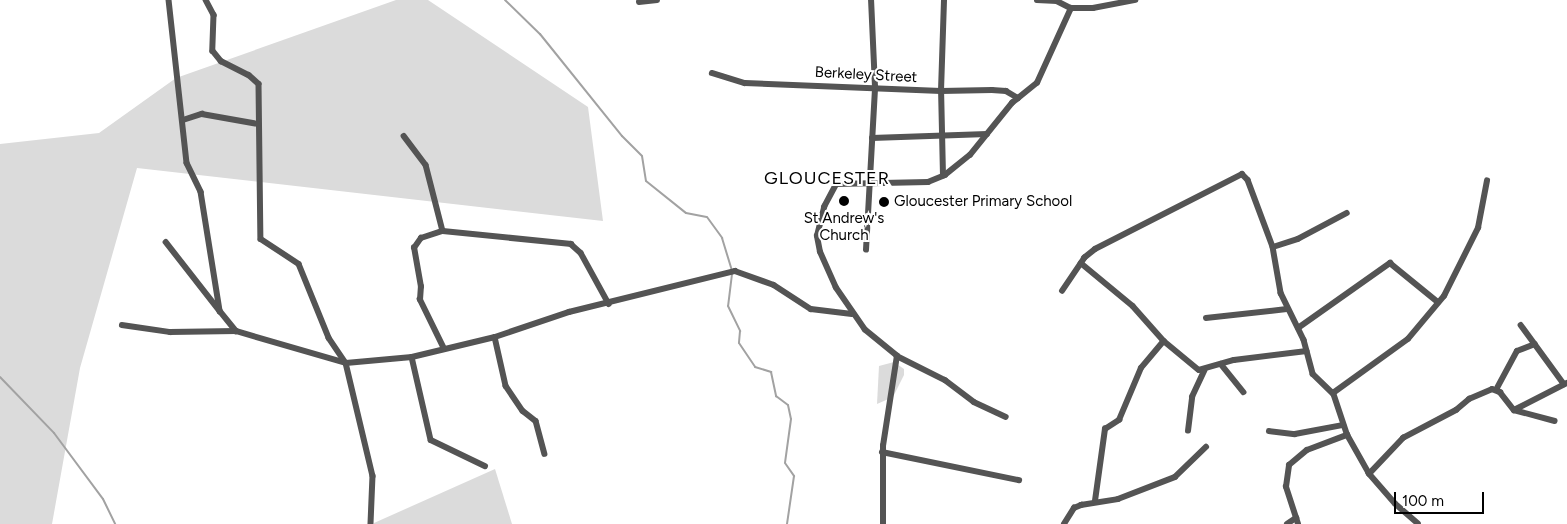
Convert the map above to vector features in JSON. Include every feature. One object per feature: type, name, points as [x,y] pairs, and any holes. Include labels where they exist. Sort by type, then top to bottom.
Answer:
[{"type":"street","points":[[169,0],[187,163],[201,192],[220,311]]},
{"type":"street","points":[[206,0],[214,15],[213,51],[221,61],[249,75],[259,84],[258,124],[261,239],[299,264],[329,338],[346,363],[373,476],[371,524]]},
{"type":"street","points":[[639,2],[657,0]]},
{"type":"street","points":[[866,250],[875,88],[871,0]]},
{"type":"street","points":[[943,176],[941,92],[944,0]]},
{"type":"street","points":[[1037,0],[1057,2],[1071,8],[1114,6],[1135,0]]},
{"type":"street","points":[[1006,417],[974,402],[945,380],[897,356],[852,314],[820,252],[817,226],[836,184],[919,184],[943,176],[970,156],[1018,98],[1037,83],[1054,50],[1071,8]]},
{"type":"street","name":"Berkeley Street","points":[[712,73],[745,83],[941,92],[1002,90],[1018,98]]},
{"type":"street","points":[[183,120],[202,114],[258,124]]},
{"type":"street","points":[[872,138],[988,134]]},
{"type":"street","points":[[404,136],[426,165],[444,231]]},
{"type":"street","points":[[1062,291],[1081,262],[1095,249],[1242,174],[1248,180],[1273,247],[1279,284],[1287,309],[1298,328],[1313,374],[1333,393],[1347,436],[1369,474],[1394,504],[1418,524]]},
{"type":"street","points":[[1333,393],[1408,339],[1450,286],[1478,228],[1487,181]]},
{"type":"street","points":[[1273,247],[1298,239],[1346,213]]},
{"type":"street","points":[[444,350],[420,300],[421,287],[414,248],[421,238],[444,231],[571,244],[581,253],[610,304]]},
{"type":"street","points":[[166,242],[236,331]]},
{"type":"street","points":[[1081,262],[1133,306],[1164,341],[1195,368],[1204,371]]},
{"type":"street","points":[[1298,328],[1390,263],[1438,302]]},
{"type":"street","points":[[122,325],[170,332],[236,331],[346,363],[412,357],[444,350],[495,337],[568,312],[610,304],[735,271],[774,285],[811,309],[852,314]]},
{"type":"street","points":[[1206,318],[1287,309]]},
{"type":"street","points":[[1514,410],[1566,384],[1521,325]]},
{"type":"street","points":[[495,337],[506,386],[523,411],[536,421],[546,454]]},
{"type":"street","points":[[1095,501],[1105,429],[1119,420],[1141,368],[1164,341]]},
{"type":"street","points":[[1369,474],[1403,438],[1456,410],[1469,398],[1496,390],[1517,351],[1535,344]]},
{"type":"street","points":[[1188,431],[1192,397],[1204,371],[1220,364],[1306,351]]},
{"type":"street","points":[[883,524],[882,452],[897,356]]},
{"type":"street","points":[[412,357],[432,440],[485,466]]},
{"type":"street","points":[[1220,364],[1244,392]]},
{"type":"street","points":[[1496,390],[1514,410],[1555,421]]},
{"type":"street","points":[[1269,431],[1295,434],[1343,425]]},
{"type":"street","points":[[1287,524],[1297,521],[1286,487],[1289,465],[1307,450],[1347,436]]},
{"type":"street","points":[[1064,524],[1074,508],[1095,501],[1118,499],[1176,477],[1206,447]]},
{"type":"street","points":[[882,452],[1019,480]]},
{"type":"shaded area","points":[[396,0],[428,0],[588,107],[603,221],[137,168],[80,368],[52,524],[0,524],[0,144],[99,133],[176,78]]},
{"type":"shaded area","points":[[894,362],[904,369],[904,375],[893,397],[877,404],[879,366]]},
{"type":"shaded area","points":[[495,469],[512,524],[374,524],[374,523]]},
{"type":"waterway","points":[[505,0],[540,34],[622,136],[642,156],[646,181],[686,213],[707,217],[722,238],[732,270]]},
{"type":"waterway","points":[[732,274],[728,306],[740,331],[739,343],[755,367],[771,372],[776,396],[788,405],[791,419],[785,463],[794,476],[787,524]]},
{"type":"waterway","points":[[0,377],[54,433],[103,499],[115,524]]},
{"type":"place","name":"St Andrew's Church","points":[[844,201]]},
{"type":"place","name":"Gloucester Primary School","points":[[884,202]]},
{"type":"district","name":"GLOUCESTER","points":[[827,178]]}]
